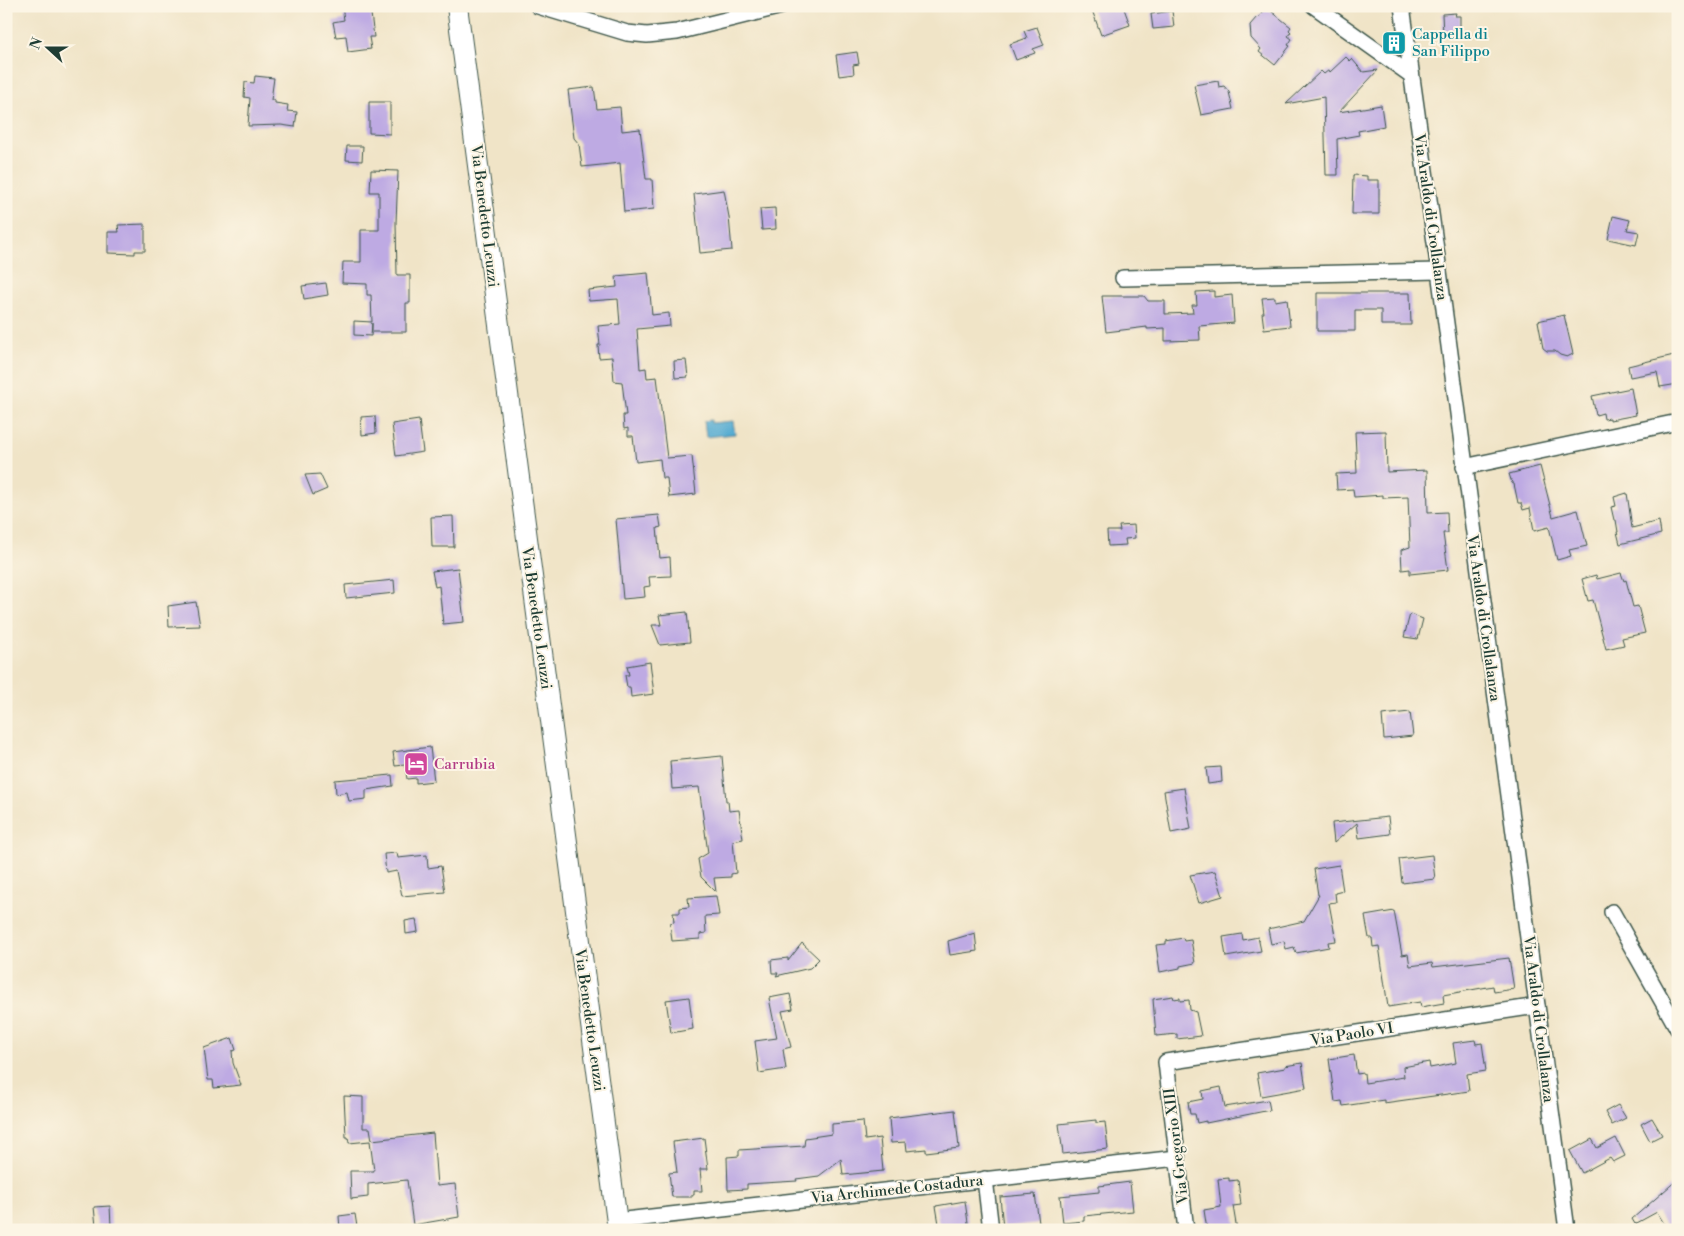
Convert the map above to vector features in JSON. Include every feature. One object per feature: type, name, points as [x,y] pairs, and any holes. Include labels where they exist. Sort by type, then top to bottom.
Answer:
[{"type":"street","name":"Via Benedetto Leuzzi","points":[[457,6],[617,1225]]},
{"type":"street","points":[[538,6],[627,33],[647,35],[677,32],[782,6]]},
{"type":"street","points":[[1314,6],[1412,75]]},
{"type":"street","name":"Via Araldo di Crollalanza","points":[[1402,6],[1567,1230]]},
{"type":"street","points":[[1123,278],[1439,271]]},
{"type":"street","points":[[1464,467],[1678,422]]},
{"type":"street","points":[[1612,912],[1678,1029]]},
{"type":"street","name":"Via Paolo VI","points":[[1166,1062],[1537,1006]]},
{"type":"street","name":"Via Gregorio XIII","points":[[1166,1062],[1186,1230]]},
{"type":"street","name":"Via Archimede Costadura","points":[[617,1225],[985,1179],[1177,1158]]},
{"type":"street","points":[[985,1179],[991,1230]]},
{"type":"water","points":[[711,420],[711,423],[733,421],[735,434],[706,437],[704,421]]},
{"type":"building","points":[[342,6],[370,6],[374,37],[369,37],[371,49],[348,52],[346,36],[336,37],[333,22],[344,20]]},
{"type":"building","points":[[1102,6],[1123,6],[1130,25],[1101,35],[1092,10]]},
{"type":"building","points":[[1266,7],[1291,27],[1289,30],[1291,32],[1288,36],[1292,39],[1288,45],[1290,46],[1275,65],[1259,52],[1261,49],[1251,38],[1250,25]]},
{"type":"building","points":[[1172,11],[1174,27],[1153,29],[1151,14]]},
{"type":"building","points":[[1456,13],[1455,16],[1460,16],[1460,33],[1443,34],[1442,14]]},
{"type":"building","points":[[1037,27],[1044,45],[1033,49],[1035,53],[1016,60],[1010,44],[1027,38],[1024,31]]},
{"type":"building","points":[[857,52],[859,64],[853,65],[854,74],[839,76],[836,55]]},
{"type":"building","points":[[1346,57],[1350,61],[1352,59],[1363,72],[1378,70],[1339,112],[1381,105],[1384,126],[1358,131],[1359,135],[1337,139],[1338,175],[1326,175],[1324,97],[1286,104],[1321,71],[1324,74],[1329,70],[1330,72]]},
{"type":"building","points":[[255,76],[274,78],[271,100],[275,100],[275,103],[288,105],[287,111],[297,112],[295,127],[281,125],[248,126],[250,98],[244,97],[245,82],[254,83]]},
{"type":"building","points":[[1218,81],[1219,87],[1224,86],[1229,92],[1233,109],[1201,115],[1194,85]]},
{"type":"building","points":[[594,87],[597,109],[620,107],[622,131],[640,129],[646,179],[652,179],[654,209],[624,212],[620,163],[582,167],[579,144],[574,138],[568,90]]},
{"type":"building","points":[[369,102],[390,102],[390,134],[369,133]]},
{"type":"building","points":[[347,146],[363,146],[362,161],[346,160]]},
{"type":"building","points":[[371,170],[398,171],[397,275],[410,275],[410,303],[406,303],[406,332],[372,332],[372,323],[371,336],[354,335],[354,321],[372,322],[371,295],[367,295],[367,284],[342,283],[343,262],[361,262],[361,230],[379,230],[379,192],[370,192]]},
{"type":"building","points":[[1353,175],[1367,176],[1367,180],[1379,180],[1379,214],[1352,214]]},
{"type":"building","points":[[724,190],[732,250],[700,253],[694,194]]},
{"type":"building","points":[[775,208],[776,229],[762,230],[760,209]]},
{"type":"building","points":[[1613,216],[1630,220],[1627,230],[1639,232],[1636,245],[1608,239]]},
{"type":"building","points":[[145,224],[145,251],[135,251],[135,254],[108,253],[108,232],[119,232],[118,225]]},
{"type":"building","points":[[648,273],[652,315],[669,313],[670,326],[637,329],[640,369],[646,368],[647,378],[657,377],[667,458],[692,456],[696,494],[669,497],[667,478],[662,478],[660,459],[636,462],[633,436],[628,436],[628,428],[624,429],[623,415],[626,415],[622,382],[614,381],[612,357],[599,358],[598,326],[620,324],[618,299],[589,301],[588,290],[617,287],[616,276]]},
{"type":"building","points":[[326,283],[328,295],[304,299],[302,286]]},
{"type":"building","points":[[1214,291],[1214,297],[1232,295],[1234,323],[1199,326],[1200,340],[1165,341],[1165,328],[1147,329],[1147,327],[1106,332],[1102,296],[1144,296],[1148,301],[1165,301],[1165,314],[1193,313],[1192,305],[1197,305],[1196,292]]},
{"type":"building","points":[[1317,293],[1410,293],[1411,325],[1381,325],[1381,310],[1355,310],[1355,331],[1317,331]]},
{"type":"building","points":[[1275,297],[1275,301],[1287,299],[1290,326],[1264,329],[1262,298]]},
{"type":"building","points":[[1564,315],[1573,354],[1567,357],[1543,348],[1538,321]]},
{"type":"building","points":[[1678,354],[1678,384],[1660,387],[1657,372],[1630,377],[1628,366]]},
{"type":"building","points":[[686,360],[688,377],[675,378],[674,361]]},
{"type":"building","points":[[1631,388],[1636,415],[1610,420],[1610,418],[1604,419],[1603,413],[1596,415],[1592,396]]},
{"type":"building","points":[[375,416],[376,433],[362,435],[361,417]]},
{"type":"building","points":[[419,420],[423,452],[396,456],[392,424]]},
{"type":"building","points":[[1386,431],[1387,472],[1427,470],[1428,513],[1447,512],[1448,533],[1443,533],[1448,570],[1410,574],[1410,569],[1402,570],[1401,550],[1410,547],[1408,497],[1383,498],[1383,495],[1354,497],[1353,489],[1337,490],[1336,474],[1357,473],[1355,432]]},
{"type":"building","points":[[1540,466],[1553,517],[1578,510],[1587,546],[1569,550],[1571,556],[1557,560],[1549,527],[1534,531],[1530,508],[1523,510],[1521,503],[1518,503],[1514,484],[1509,474]]},
{"type":"building","points":[[320,474],[327,489],[313,495],[305,475]]},
{"type":"building","points":[[1627,493],[1632,528],[1659,521],[1661,534],[1620,544],[1616,520],[1614,520],[1611,507],[1616,506],[1614,497]]},
{"type":"building","points":[[659,515],[661,527],[657,528],[660,558],[670,557],[671,576],[649,577],[650,586],[644,587],[645,597],[623,599],[616,519]]},
{"type":"building","points":[[453,516],[454,547],[432,547],[431,517]]},
{"type":"building","points":[[1134,525],[1135,538],[1125,539],[1126,545],[1108,546],[1107,531],[1120,531],[1119,526]]},
{"type":"building","points":[[458,568],[464,622],[443,624],[439,586],[435,587],[432,571]]},
{"type":"building","points":[[1621,573],[1624,581],[1626,580],[1633,607],[1638,606],[1645,633],[1622,638],[1624,645],[1606,649],[1593,600],[1588,601],[1582,579],[1596,575],[1597,579]]},
{"type":"building","points":[[394,580],[395,593],[346,598],[345,585]]},
{"type":"building","points":[[196,602],[200,626],[169,627],[168,606]]},
{"type":"building","points":[[687,612],[690,642],[660,645],[652,625],[661,625],[659,615]]},
{"type":"building","points":[[1410,614],[1423,619],[1418,639],[1404,637]]},
{"type":"building","points":[[650,662],[654,694],[631,697],[630,687],[627,687],[625,675],[629,675],[627,666]]},
{"type":"building","points":[[1410,712],[1413,736],[1384,739],[1382,715]]},
{"type":"building","points":[[430,747],[434,781],[416,783],[416,778],[407,779],[405,765],[395,766],[393,752]]},
{"type":"building","points":[[722,756],[726,801],[728,801],[729,811],[739,810],[743,839],[733,841],[736,873],[731,874],[731,877],[714,878],[716,892],[701,877],[698,859],[708,853],[699,787],[672,789],[670,761]]},
{"type":"building","points":[[1221,767],[1222,782],[1208,784],[1206,768]]},
{"type":"building","points":[[392,775],[393,786],[366,790],[366,799],[349,801],[347,792],[336,794],[335,780]]},
{"type":"building","points":[[1184,788],[1191,829],[1171,833],[1164,791]]},
{"type":"building","points":[[1388,817],[1390,834],[1359,838],[1357,823],[1334,843],[1332,823]]},
{"type":"building","points":[[397,853],[398,858],[427,855],[428,868],[441,866],[445,892],[402,896],[397,871],[386,873],[384,854]]},
{"type":"building","points":[[1432,855],[1435,879],[1402,883],[1399,859]]},
{"type":"building","points":[[1339,865],[1343,891],[1335,893],[1336,902],[1329,903],[1336,941],[1328,942],[1329,947],[1296,953],[1294,947],[1286,949],[1284,941],[1271,944],[1268,929],[1304,921],[1319,895],[1314,869]]},
{"type":"building","points":[[1215,871],[1223,896],[1199,903],[1190,875]]},
{"type":"building","points":[[716,896],[719,915],[705,916],[706,933],[700,934],[700,939],[672,941],[670,923],[674,922],[673,913],[680,913],[680,908],[689,907],[688,898]]},
{"type":"building","points":[[1394,911],[1402,955],[1408,954],[1410,966],[1432,963],[1433,967],[1509,958],[1514,989],[1494,992],[1493,986],[1443,995],[1444,1003],[1421,1007],[1420,1002],[1388,1007],[1379,946],[1373,947],[1372,938],[1369,938],[1365,916]]},
{"type":"building","points":[[416,919],[418,932],[406,934],[405,921]]},
{"type":"building","points":[[975,933],[977,951],[950,955],[948,941]]},
{"type":"building","points":[[1242,934],[1243,940],[1258,937],[1261,951],[1226,957],[1223,937]]},
{"type":"building","points":[[1183,938],[1184,941],[1191,940],[1195,963],[1160,972],[1156,945],[1166,944],[1166,941]]},
{"type":"building","points":[[802,943],[819,959],[810,968],[776,976],[778,973],[772,973],[771,960],[788,958],[788,961]]},
{"type":"building","points":[[790,994],[793,1009],[782,1011],[791,1047],[783,1049],[786,1069],[759,1073],[755,1041],[777,1038],[769,998]]},
{"type":"building","points":[[1173,996],[1174,999],[1180,998],[1180,1001],[1189,1000],[1190,1010],[1196,1012],[1201,1036],[1177,1039],[1177,1034],[1156,1036],[1153,999]]},
{"type":"building","points":[[689,997],[693,1029],[671,1033],[666,1000]]},
{"type":"building","points":[[232,1038],[236,1050],[232,1051],[233,1063],[241,1085],[214,1088],[213,1080],[208,1080],[204,1048]]},
{"type":"building","points":[[1475,1040],[1476,1044],[1482,1043],[1486,1071],[1467,1074],[1469,1091],[1384,1103],[1384,1100],[1343,1106],[1342,1101],[1335,1102],[1329,1059],[1354,1055],[1357,1074],[1364,1073],[1365,1083],[1404,1077],[1403,1067],[1429,1062],[1430,1068],[1456,1063],[1453,1043]]},
{"type":"building","points":[[1302,1063],[1306,1088],[1261,1096],[1257,1073]]},
{"type":"building","points":[[1221,1087],[1225,1107],[1268,1100],[1270,1110],[1206,1123],[1206,1121],[1197,1123],[1195,1114],[1190,1114],[1188,1102],[1203,1099],[1202,1091]]},
{"type":"building","points":[[344,1096],[363,1097],[363,1128],[370,1128],[372,1140],[433,1133],[437,1186],[455,1184],[459,1217],[413,1225],[407,1180],[368,1184],[368,1197],[351,1199],[350,1171],[374,1171],[370,1141],[349,1143],[348,1137],[346,1137]]},
{"type":"building","points":[[1618,1105],[1626,1118],[1612,1125],[1605,1112]]},
{"type":"building","points":[[955,1110],[959,1148],[926,1152],[926,1149],[907,1151],[906,1142],[891,1143],[889,1118]]},
{"type":"building","points":[[1652,1118],[1662,1135],[1650,1141],[1641,1124]]},
{"type":"building","points":[[1096,1120],[1096,1123],[1105,1122],[1108,1149],[1063,1154],[1059,1124]]},
{"type":"building","points":[[863,1121],[865,1140],[880,1138],[883,1171],[843,1175],[841,1159],[819,1176],[796,1179],[797,1181],[747,1184],[747,1189],[728,1190],[727,1157],[739,1156],[739,1150],[804,1146],[805,1138],[832,1134],[832,1124]]},
{"type":"building","points":[[704,1138],[708,1169],[700,1169],[702,1191],[694,1191],[692,1197],[672,1197],[669,1173],[677,1172],[673,1142]]},
{"type":"building","points":[[1616,1138],[1625,1156],[1613,1162],[1610,1158],[1582,1173],[1570,1151],[1592,1139],[1597,1148]]},
{"type":"building","points":[[1229,1178],[1229,1181],[1238,1180],[1241,1205],[1233,1206],[1237,1230],[1207,1230],[1204,1210],[1221,1207],[1218,1179]]},
{"type":"building","points":[[1678,1179],[1678,1230],[1668,1230],[1657,1212],[1635,1224],[1632,1219]]},
{"type":"building","points":[[1130,1182],[1133,1211],[1084,1216],[1084,1221],[1063,1223],[1060,1196],[1099,1192],[1099,1186]]},
{"type":"building","points":[[1035,1194],[1039,1223],[1003,1227],[1000,1197]]},
{"type":"building","points":[[965,1201],[969,1230],[940,1230],[936,1206]]},
{"type":"building","points":[[110,1206],[111,1226],[96,1226],[94,1207]]},
{"type":"building","points":[[355,1214],[357,1227],[340,1229],[339,1216]]},
{"type":"place","name":"Cappella di San Filippo","points":[[1394,43]]},
{"type":"place","name":"Carrubia","points":[[416,764]]}]
